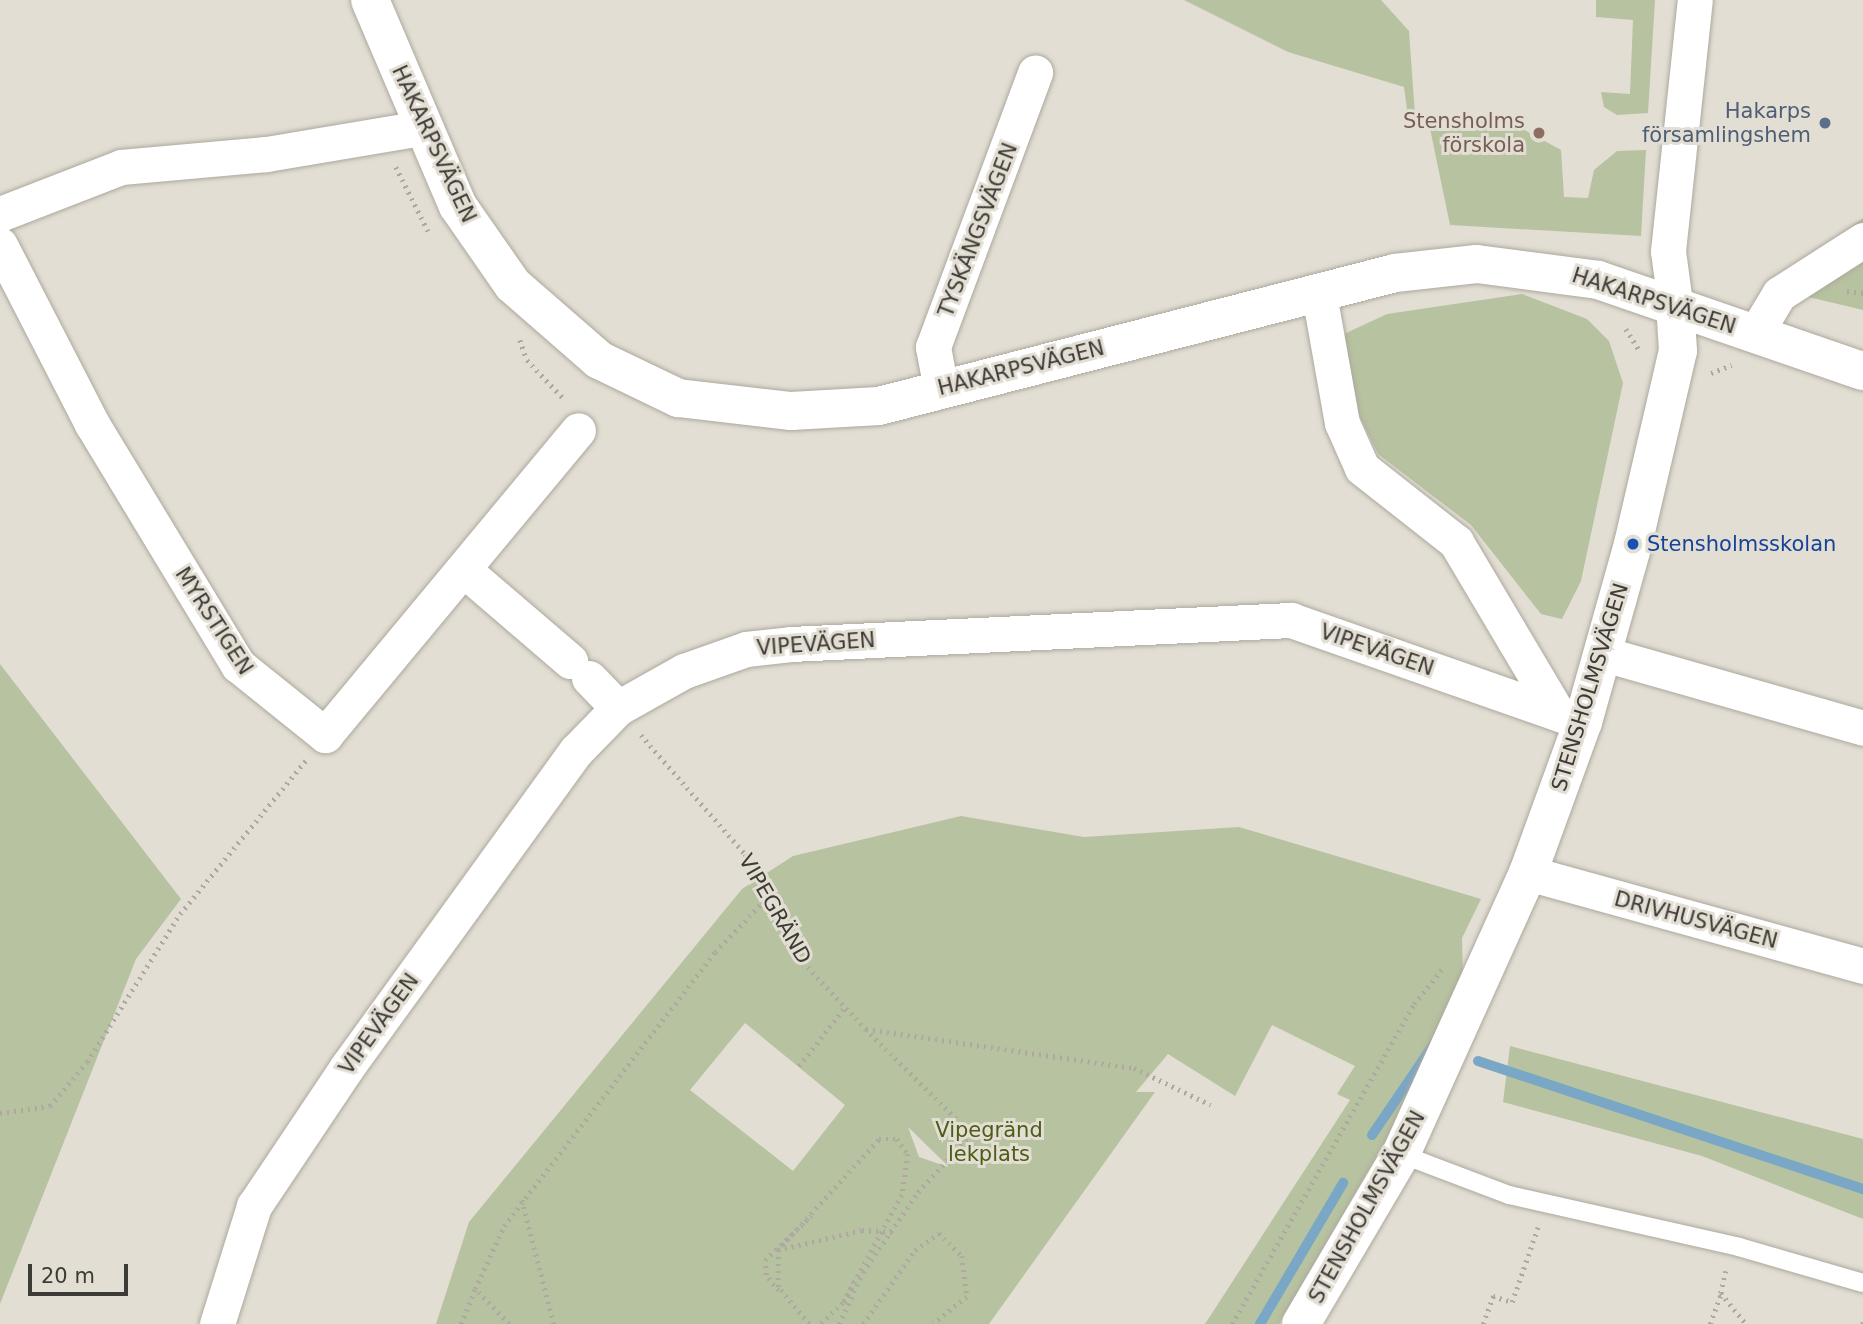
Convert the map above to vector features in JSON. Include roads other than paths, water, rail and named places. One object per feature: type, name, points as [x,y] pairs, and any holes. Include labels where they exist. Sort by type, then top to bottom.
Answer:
[{"type":"street","name":"HAKARPSVÄGEN","points":[[370,0],[422,128],[482,244],[536,309],[599,360],[678,398],[721,407],[791,411],[879,406],[1395,273],[1477,264],[1598,280],[1675,303],[1747,349],[1863,371]]},
{"type":"street","name":"STENSHOLMSVÄGEN","points":[[1301,1324],[1401,1154],[1528,873],[1570,717],[1604,654],[1678,351],[1668,251],[1695,0]]},
{"type":"street","name":"TYSKÄNGSVÄGEN","points":[[941,389],[933,347],[1035,72]]},
{"type":"street","points":[[0,214],[121,167],[266,154],[422,128]]},
{"type":"street","points":[[1747,349],[1779,294],[1863,240]]},
{"type":"street","name":"MYRSTIGEN","points":[[0,245],[92,424],[238,665],[325,736],[464,570]]},
{"type":"street","points":[[1319,293],[1342,423],[1362,468],[1456,542],[1570,717]]},
{"type":"street","points":[[578,430],[464,570],[580,670],[618,708]]},
{"type":"street","name":"VIPEVÄGEN","points":[[217,1324],[254,1206],[576,751],[618,708],[684,671],[746,649],[1291,620],[1570,717]]},
{"type":"street","points":[[1604,654],[1863,728]]},
{"type":"street","name":"DRIVHUSVÄGEN","points":[[1528,873],[1863,966]]},
{"type":"lane","points":[[1401,1154],[1463,1182],[1863,1283]]},
{"type":"waterway","points":[[1372,1135],[1434,1044]]},
{"type":"waterway","points":[[1478,1061],[1863,1189]]},
{"type":"waterway","points":[[1260,1324],[1343,1183]]},
{"type":"place","name":"Hakarps församlingshem","points":[[1825,123]]},
{"type":"place","name":"Stensholms förskola","points":[[1539,133]]},
{"type":"place","name":"Stensholmsskolan","points":[[1633,544]]},
{"type":"park label","name":"Vipegränd lekplats","points":[[989,1142]]}]
